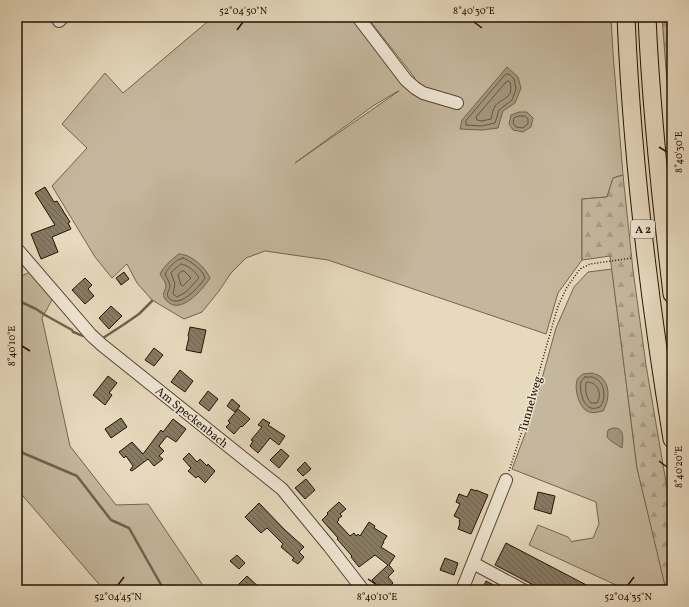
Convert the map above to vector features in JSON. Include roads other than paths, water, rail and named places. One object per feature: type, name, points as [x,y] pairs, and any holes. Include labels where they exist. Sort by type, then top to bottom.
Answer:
[{"type":"highway","name":"A 2","points":[[626,17],[633,136],[646,261],[672,439]]},
{"type":"highway","name":"A 2","points":[[647,17],[656,139],[672,294]]},
{"type":"street","points":[[358,17],[406,80],[415,88],[423,93],[457,103]]},
{"type":"street","name":"Am Speckenbach","points":[[17,249],[81,325],[102,345],[282,489],[363,590]]},
{"type":"street","points":[[462,590],[506,480]]},
{"type":"street","points":[[473,563],[523,590]]},
{"type":"water","points":[[507,67],[518,77],[521,88],[515,103],[503,111],[498,128],[482,130],[460,129],[462,120]]},
{"type":"water","points":[[519,112],[527,112],[533,118],[531,127],[523,132],[513,130],[509,124],[511,115]]},
{"type":"water","points":[[179,254],[188,256],[198,262],[210,278],[193,298],[187,302],[176,305],[171,304],[164,298],[163,294],[166,285],[160,274],[168,263]]},
{"type":"water","points":[[592,373],[601,377],[608,389],[607,403],[603,411],[589,412],[584,409],[579,401],[576,386],[578,378],[583,374]]},
{"type":"water","points":[[613,428],[620,429],[623,437],[622,448],[607,437],[608,430]]},
{"type":"waterway","points":[[17,300],[36,309],[73,332],[86,336]]},
{"type":"waterway","points":[[103,338],[139,314],[152,301]]},
{"type":"waterway","points":[[17,445],[23,453],[77,476],[111,520],[129,528],[164,590]]}]
